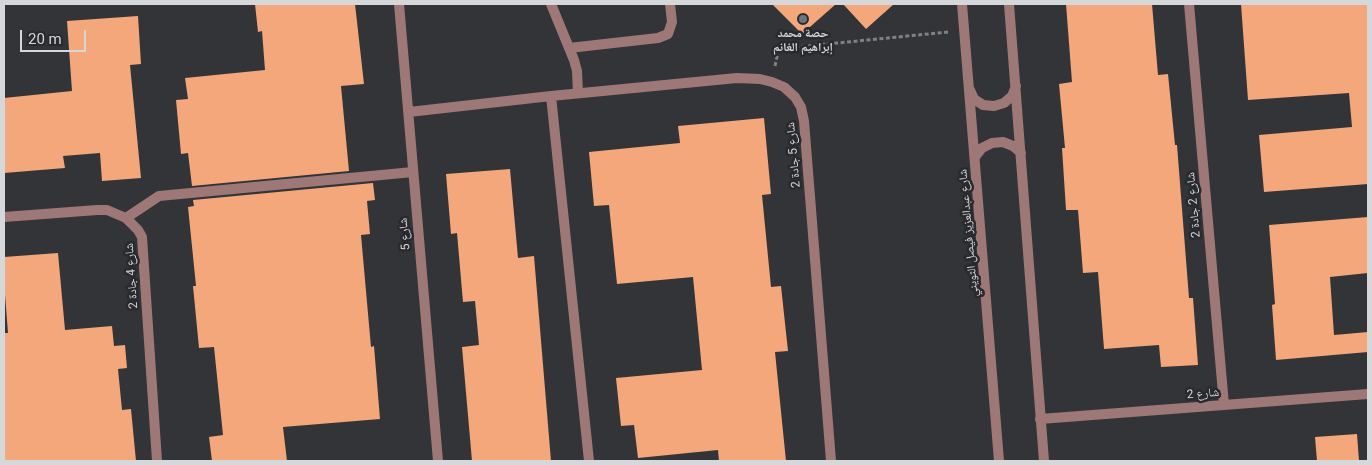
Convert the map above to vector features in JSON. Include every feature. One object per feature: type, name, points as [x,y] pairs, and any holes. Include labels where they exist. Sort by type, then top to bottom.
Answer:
[{"type":"street","name":"شارع 5","points":[[399,4],[438,461]]},
{"type":"street","points":[[551,4],[577,71],[578,94]]},
{"type":"street","points":[[569,48],[658,38],[668,34],[672,22],[670,4]]},
{"type":"street","name":"شارع عبدالعزيز فيصل الثويني","points":[[962,4],[999,461]]},
{"type":"street","points":[[1009,4],[1044,461]]},
{"type":"street","name":"شارع 2 جادة 2","points":[[1189,4],[1224,405]]},
{"type":"street","name":"شارع 5 جادة 2","points":[[409,112],[736,78],[760,79],[784,87],[795,97],[801,107],[804,121],[831,461]]},
{"type":"street","points":[[969,89],[974,99],[983,105],[994,106],[1004,103],[1012,96],[1016,86]]},
{"type":"street","points":[[551,96],[589,461]]},
{"type":"street","points":[[975,157],[982,148],[992,143],[1003,142],[1013,146],[1021,153]]},
{"type":"street","points":[[4,217],[107,210],[126,218],[159,196],[413,172]]},
{"type":"street","name":"شارع 4 جادة 2","points":[[126,218],[142,237],[157,461]]},
{"type":"street","name":"شارع 2","points":[[1040,419],[1368,394]]},
{"type":"path","points":[[772,82],[778,52],[787,48],[964,31]]},
{"type":"building","points":[[255,4],[355,4],[364,84],[341,86],[349,171],[192,186],[188,153],[181,154],[176,100],[188,99],[185,78],[265,70],[262,31],[258,32]]},
{"type":"building","name":"حصة محمد إبراهيم الغانم","points":[[772,4],[836,4],[802,34]]},
{"type":"building","name":"حصة محمد إبراهيم الغانم","points":[[843,4],[894,4],[866,29]]},
{"type":"building","points":[[1066,4],[1152,4],[1158,75],[1168,74],[1175,145],[1177,145],[1189,298],[1193,298],[1198,365],[1161,367],[1159,345],[1104,349],[1098,272],[1083,273],[1078,210],[1066,210],[1062,148],[1065,148],[1059,84],[1072,82]]},
{"type":"building","points":[[1241,4],[1368,4],[1368,184],[1264,192],[1259,135],[1352,127],[1349,93],[1248,100]]},
{"type":"building","points":[[138,16],[141,64],[130,65],[141,178],[102,181],[100,153],[63,156],[65,168],[4,173],[4,98],[72,91],[67,21]]},
{"type":"building","points":[[764,118],[771,194],[762,195],[771,287],[781,286],[788,351],[775,352],[786,461],[719,461],[718,450],[638,458],[634,425],[621,426],[616,378],[702,370],[693,277],[617,284],[609,205],[594,206],[589,152],[680,143],[678,126]]},
{"type":"building","points":[[510,169],[518,258],[534,256],[551,461],[472,461],[462,347],[479,345],[475,301],[463,302],[457,233],[451,234],[446,174]]},
{"type":"building","points":[[373,183],[375,200],[367,201],[370,234],[361,235],[371,347],[374,346],[380,419],[283,427],[287,461],[212,461],[209,437],[223,435],[214,347],[199,348],[193,286],[196,286],[188,207],[194,206],[193,200]]},
{"type":"building","points":[[1368,217],[1368,273],[1330,277],[1334,335],[1368,332],[1368,352],[1276,360],[1272,305],[1275,304],[1269,225]]},
{"type":"building","points":[[58,253],[65,330],[112,326],[114,346],[125,345],[127,368],[118,369],[122,410],[131,409],[136,461],[4,461],[4,333],[8,333],[4,257]]},
{"type":"building","points":[[1357,434],[1359,461],[1317,461],[1315,437]]},
{"type":"place","name":"حصة محمد إبراهيم الغانم","points":[[803,19]]}]
